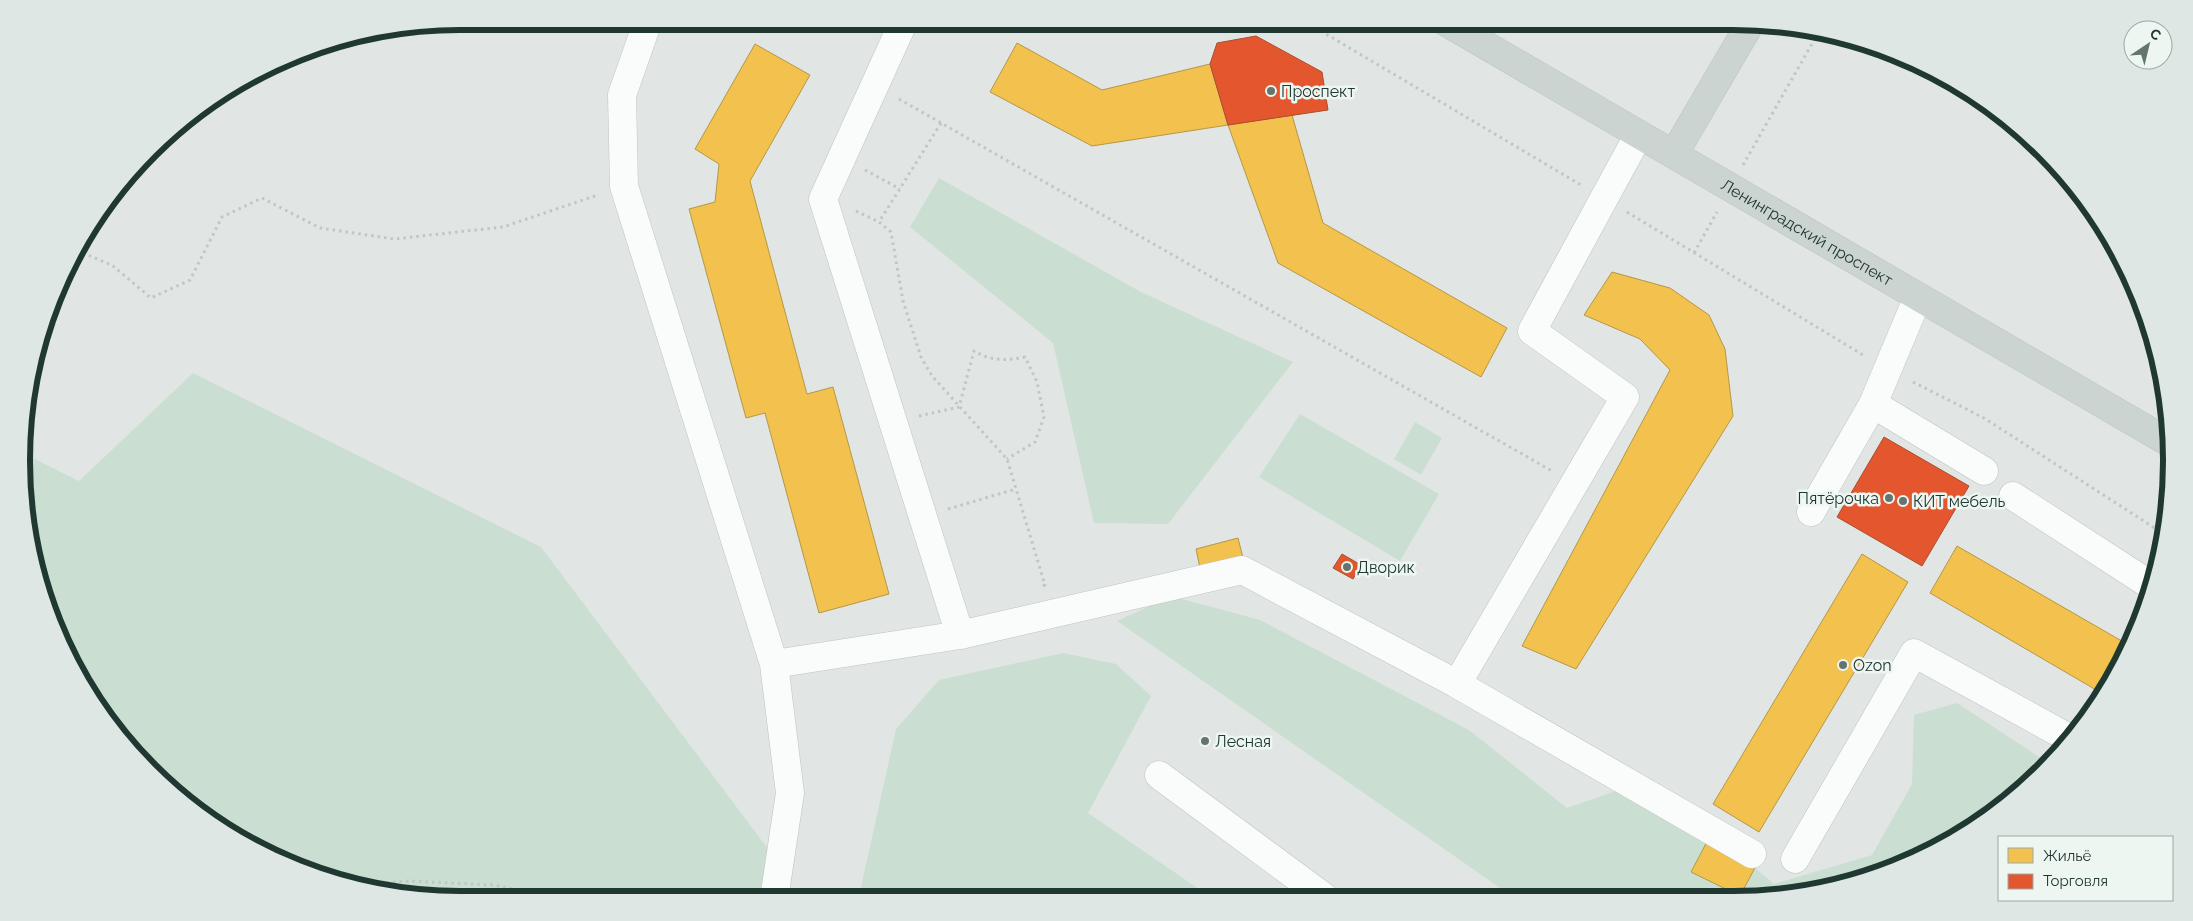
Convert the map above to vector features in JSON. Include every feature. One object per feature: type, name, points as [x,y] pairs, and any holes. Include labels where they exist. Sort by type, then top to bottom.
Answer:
[{"type":"main road","name":"Ленинградский проспект","points":[[1460,30],[2162,438]]},
{"type":"main road","points":[[1674,154],[1746,30]]},
{"type":"street","points":[[645,30],[622,95],[624,186],[774,664],[790,793],[775,891]]},
{"type":"street","points":[[900,30],[822,198],[960,635]]},
{"type":"street","points":[[1457,684],[1626,397],[1532,331],[1640,134]]},
{"type":"street","points":[[1812,512],[1873,404],[1889,370],[1918,297]]},
{"type":"street","points":[[1873,404],[1984,471]]},
{"type":"street","points":[[2013,496],[2145,582]]},
{"type":"street","points":[[774,664],[960,635],[1242,570],[1457,684],[1752,854]]},
{"type":"street","points":[[1794,859],[1914,654],[2063,735]]},
{"type":"street","points":[[1159,774],[1316,891]]},
{"type":"path","points":[[1319,30],[1889,370],[1984,418],[2157,530]]},
{"type":"path","points":[[1694,253],[1815,38]]},
{"type":"path","points":[[874,86],[1574,484]]},
{"type":"path","points":[[941,124],[879,222],[891,232],[903,301],[921,357],[932,376],[1008,460],[1045,585]]},
{"type":"path","points":[[856,166],[900,189]]},
{"type":"path","points":[[84,253],[113,266],[152,298],[190,280],[222,217],[262,198],[320,228],[394,239],[502,227],[624,186]]},
{"type":"path","points":[[959,407],[974,351],[984,358],[1006,361],[1025,357],[1036,382],[1044,417],[1035,442],[1008,460]]},
{"type":"path","points":[[916,417],[959,407]]},
{"type":"path","points":[[943,511],[1016,489]]},
{"type":"path","points":[[378,883],[410,881],[494,885],[522,891]]},
{"type":"green space","points":[[939,178],[1141,292],[1293,362],[1168,524],[1094,523],[1053,343],[910,227]]},
{"type":"green space","points":[[193,373],[541,547],[784,870],[770,891],[432,890],[377,883],[349,876],[322,868],[270,847],[198,802],[156,765],[119,723],[74,651],[53,599],[38,544],[31,489],[30,457],[79,481]]},
{"type":"green space","points":[[1300,414],[1439,494],[1400,561],[1259,477]]},
{"type":"green space","points":[[1415,422],[1442,438],[1421,475],[1394,459]]},
{"type":"green space","points":[[1171,596],[1260,620],[1469,730],[1567,808],[1650,779],[1774,884],[1872,855],[1912,784],[1914,715],[1957,703],[2042,759],[1995,802],[1923,847],[1871,868],[1816,883],[1761,890],[1732,891],[1504,891],[1117,621]]},
{"type":"green space","points":[[1063,653],[1116,664],[1151,696],[1088,813],[1202,891],[860,891],[896,729],[939,680]]},
{"type":"building: Жильё","points":[[1017,43],[1102,90],[1210,64],[1228,125],[1092,146],[990,92]]},
{"type":"building: Жильё","points":[[755,44],[810,75],[750,181],[807,394],[833,387],[889,594],[819,613],[765,413],[746,418],[689,209],[715,202],[719,164],[695,149]]},
{"type":"building: Жильё","points":[[1292,115],[1323,223],[1507,328],[1481,377],[1278,263],[1228,125]]},
{"type":"building: Жильё","points":[[1612,272],[1670,288],[1709,315],[1725,349],[1733,416],[1576,669],[1522,646],[1670,370],[1640,339],[1584,315]]},
{"type":"building: Жильё","points":[[1238,538],[1244,562],[1201,573],[1196,549]]},
{"type":"building: Жильё","points":[[1957,546],[2123,642],[2096,690],[1930,593]]},
{"type":"building: Жильё","points":[[1862,554],[1908,582],[1759,832],[1713,804]]},
{"type":"building: Жильё","points":[[1710,836],[1758,862],[1743,891],[1730,891],[1691,872]]},
{"type":"building: Торговля","name":"Проспект","points":[[1256,36],[1322,72],[1328,110],[1228,125],[1210,64],[1217,43]]},
{"type":"building: Торговля","name":"КИТ мебель","points":[[1884,437],[1969,486],[1922,566],[1837,517]]},
{"type":"building: Торговля","name":"Дворик","points":[[1342,554],[1361,565],[1353,579],[1333,568]]},
{"type":"place","name":"Проспект","points":[[1271,91]]},
{"type":"place","name":"Пятёрочка","points":[[1889,498]]},
{"type":"place","name":"КИТ мебель","points":[[1903,501]]},
{"type":"place","name":"Дворик","points":[[1347,567]]},
{"type":"place","name":"Ozon","points":[[1843,665]]},
{"type":"place","name":"Лесная","points":[[1205,741]]}]
